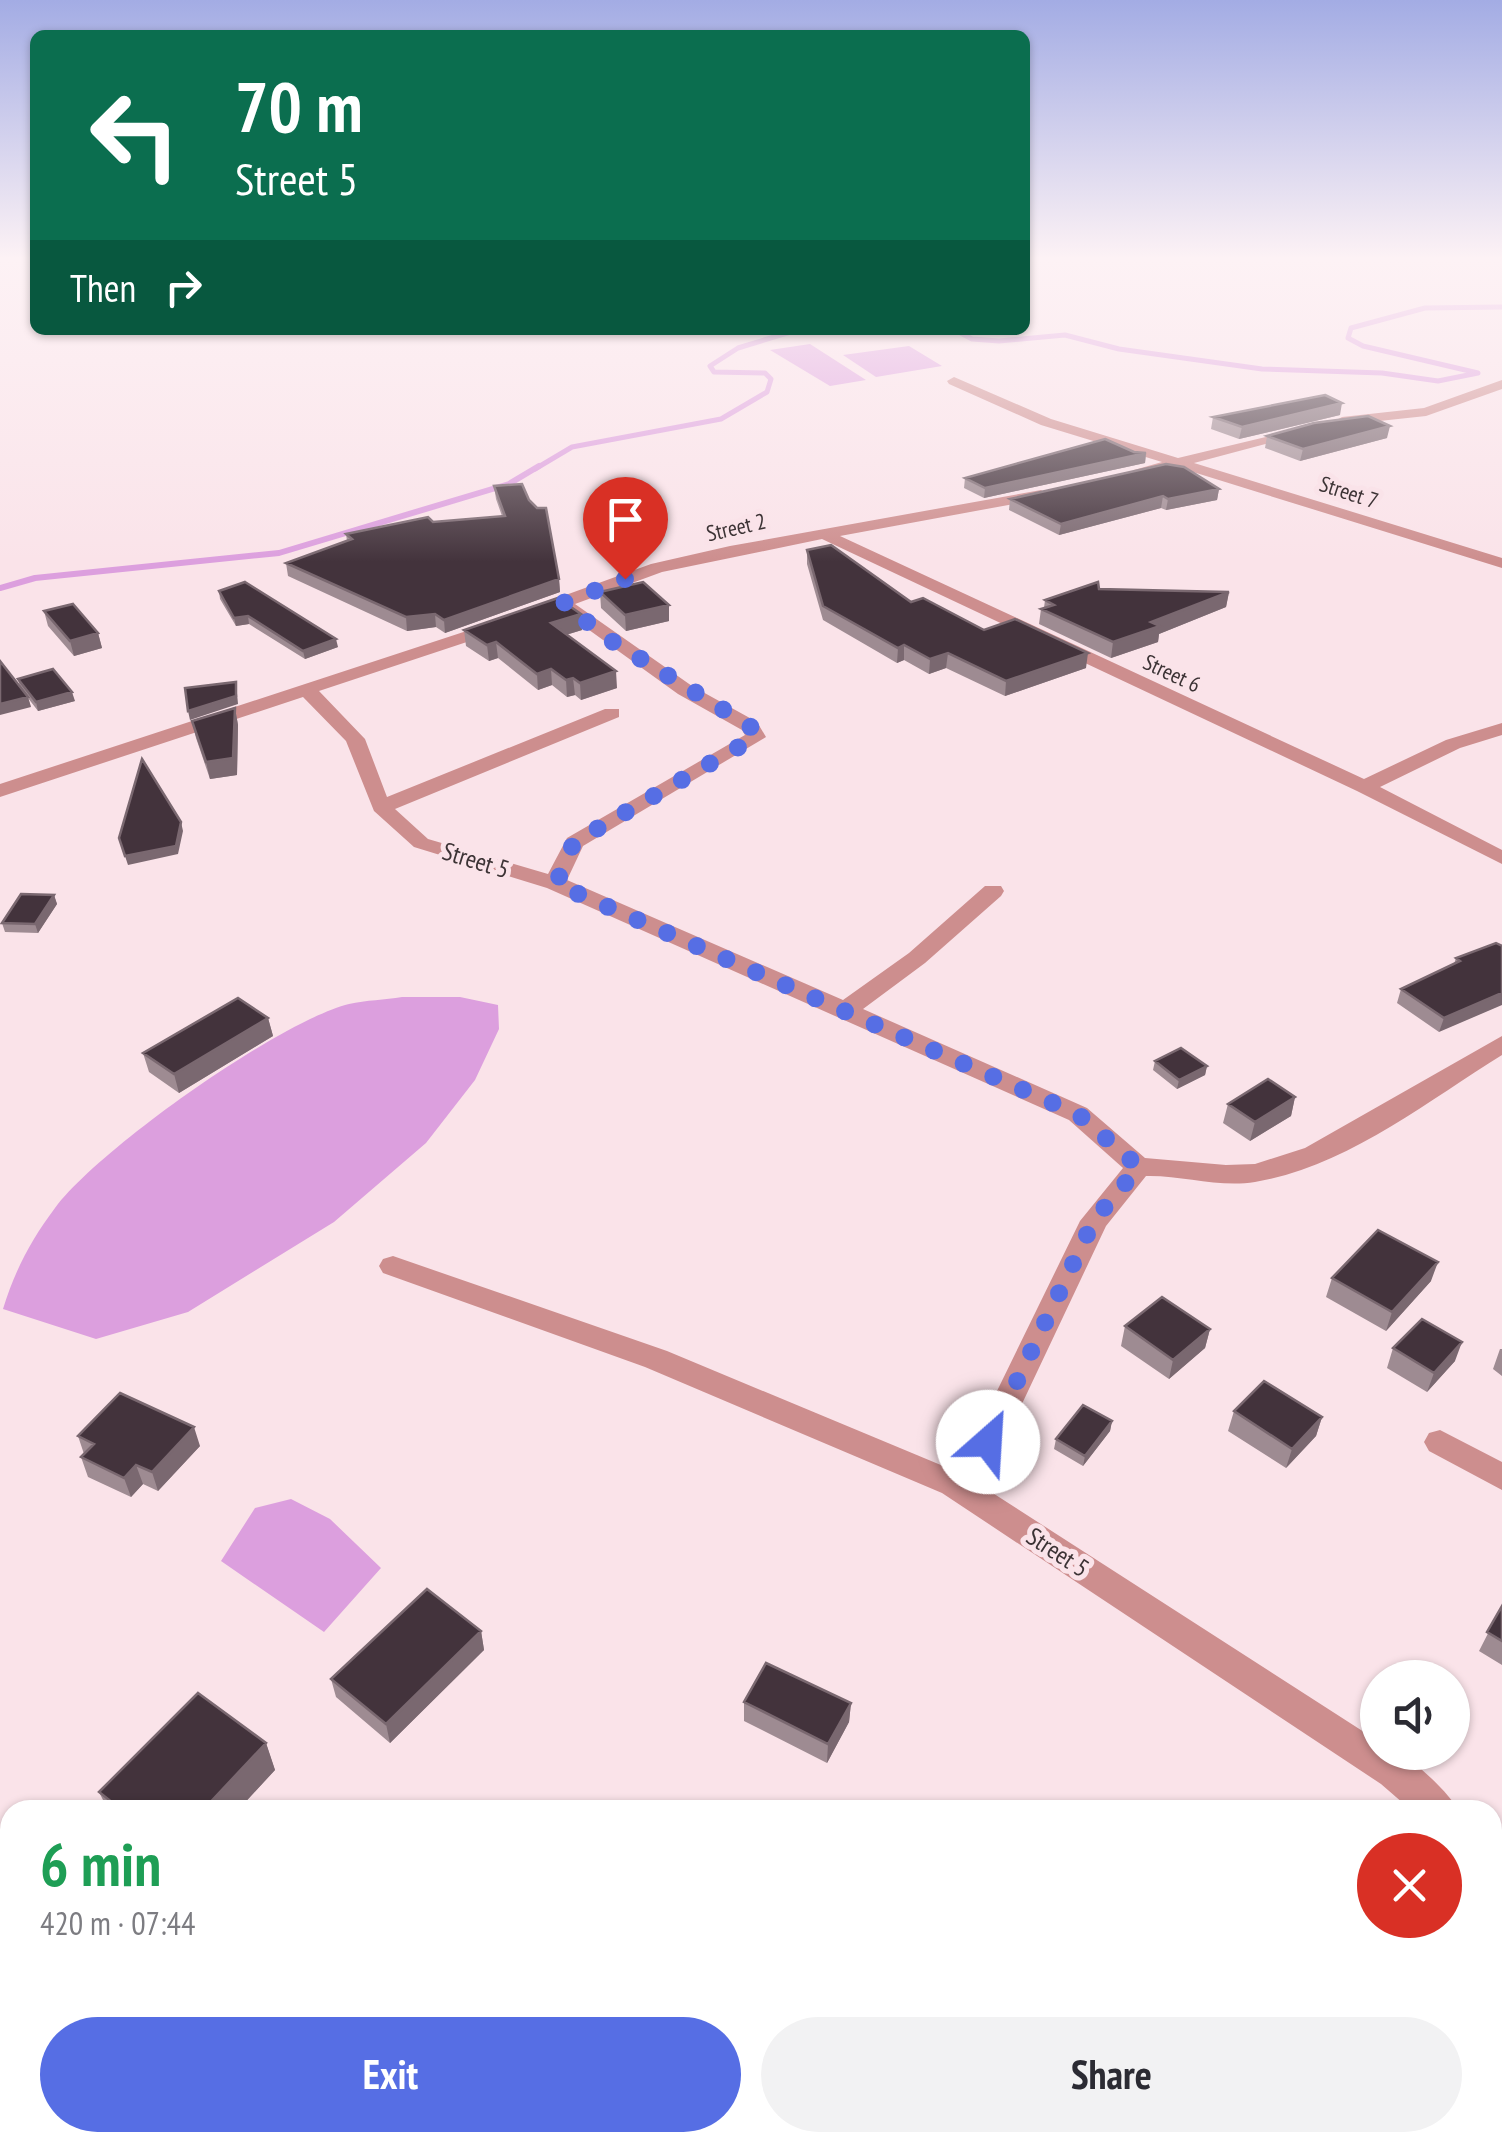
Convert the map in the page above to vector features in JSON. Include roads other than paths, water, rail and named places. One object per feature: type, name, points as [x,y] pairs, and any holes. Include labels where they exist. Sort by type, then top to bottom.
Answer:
[{"type":"street","name":"Street 7","points":[[954,381],[1046,422],[1502,563]]},
{"type":"street","points":[[1126,476],[1319,426],[1426,412],[1502,384]]},
{"type":"street","name":"Street 2","points":[[0,791],[309,692],[657,568],[821,533],[1069,488]]},
{"type":"street","name":"Street 6","points":[[821,533],[1364,787],[1502,858]]},
{"type":"street","points":[[556,884],[574,842],[756,737],[750,726],[610,640],[563,603]]},
{"type":"street","name":"Street 5","points":[[309,692],[355,738],[381,807],[420,843],[556,884],[1078,1114],[1139,1167]]},
{"type":"street","points":[[381,807],[612,713]]},
{"type":"street","points":[[1364,787],[1453,744],[1502,729]]},
{"type":"street","points":[[844,1010],[917,958],[993,892]]},
{"type":"street","points":[[953,1484],[988,1442],[1094,1220],[1139,1167],[1168,1165],[1253,1174],[1303,1160],[1502,1044]]},
{"type":"street","name":"Street 5","points":[[394,1266],[656,1359],[953,1484],[1394,1772],[1428,1800]]},
{"type":"street","points":[[1440,1442],[1502,1477]]},
{"type":"waterway","points":[[535,469],[572,447],[721,419],[767,392],[771,379],[765,373],[714,372],[710,366],[719,360]]},
{"type":"waterway","points":[[1201,360],[1262,369],[1382,373],[1438,381],[1478,373],[1424,360]]},
{"type":"waterway","points":[[0,588],[35,578],[279,553],[509,484],[539,466]]}]
